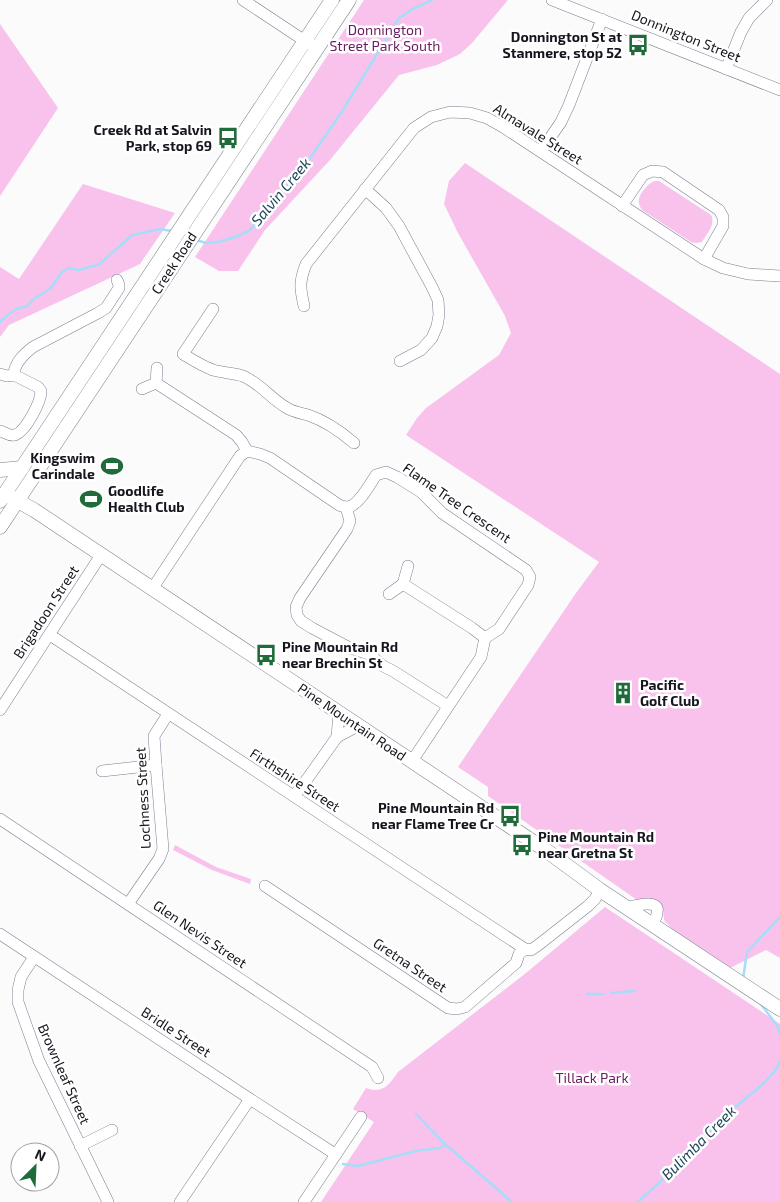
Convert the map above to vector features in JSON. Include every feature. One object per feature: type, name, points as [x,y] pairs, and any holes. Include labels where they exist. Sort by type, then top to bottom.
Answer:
[{"type":"main road","name":"Creek Road","points":[[2,495],[22,468],[332,0]]},
{"type":"main road","name":"Creek Road","points":[[0,527],[349,0]]},
{"type":"main road","points":[[0,470],[22,468]]},
{"type":"main road","name":"Pine Mountain Road","points":[[2,495],[17,501],[101,555],[547,851],[626,908],[780,1009]]},
{"type":"street","points":[[243,0],[317,48]]},
{"type":"street","name":"Donnington Street","points":[[552,0],[780,90]]},
{"type":"street","points":[[726,68],[749,18],[767,0]]},
{"type":"street","points":[[540,151],[561,122],[569,105],[602,19]]},
{"type":"street","name":"Almavale Street","points":[[304,306],[301,278],[306,264],[414,128],[431,117],[450,112],[470,113],[486,118],[540,151],[704,259],[723,268],[748,274],[780,276]]},
{"type":"street","points":[[622,206],[643,175],[652,171],[662,172],[719,210],[723,217],[724,226],[704,259]]},
{"type":"street","points":[[365,190],[386,208],[399,226],[438,300],[439,315],[432,338],[421,350],[400,361]]},
{"type":"street","points":[[14,375],[23,355],[58,333],[106,308],[119,288],[117,280]]},
{"type":"street","points":[[213,309],[183,354],[200,365],[213,370],[236,374],[252,380],[287,409],[326,422],[354,443]]},
{"type":"street","points":[[156,383],[157,368]]},
{"type":"street","points":[[0,374],[14,375],[38,387],[41,391],[41,396],[30,420],[20,431],[15,435],[0,431]]},
{"type":"street","points":[[142,390],[156,383]]},
{"type":"street","points":[[156,383],[236,435],[247,451],[270,458],[339,505],[346,507],[350,520],[347,529],[300,598],[296,607],[297,615],[314,629],[350,648],[369,654],[383,666],[448,706]]},
{"type":"street","points":[[152,589],[240,456],[247,451]]},
{"type":"street","name":"Flame Tree Crescent","points":[[346,507],[358,502],[376,475],[386,472],[421,492],[442,514],[526,570],[530,577],[528,585],[499,629],[485,638]]},
{"type":"street","name":"Brigadoon Street","points":[[0,710],[101,555]]},
{"type":"street","points":[[389,594],[403,584],[408,566]]},
{"type":"street","points":[[403,584],[485,638],[481,657],[412,761]]},
{"type":"street","name":"Firthshire Street","points":[[50,635],[525,950]]},
{"type":"street","points":[[337,736],[339,713]]},
{"type":"street","name":"Lochness Street","points":[[128,904],[164,849],[154,736],[168,714]]},
{"type":"street","points":[[294,796],[337,736],[358,726]]},
{"type":"street","points":[[102,771],[156,765]]},
{"type":"street","name":"Glen Nevis Street","points":[[0,819],[372,1067],[378,1078]]},
{"type":"street","name":"Gretna Street","points":[[265,886],[448,1008],[457,1009],[465,1007],[516,963],[519,954],[525,950],[531,950],[588,906],[600,890]]},
{"type":"street","name":"Bridle Street","points":[[0,934],[335,1154]]},
{"type":"street","name":"Brownleaf Street","points":[[34,957],[22,976],[18,990],[18,1002],[39,1061],[108,1202]]},
{"type":"street","points":[[180,1202],[250,1099]]},
{"type":"street","points":[[304,1202],[361,1117]]},
{"type":"street","points":[[80,1146],[112,1130]]},
{"type":"green space","name":"Donnington Street Park South","points":[[364,0],[508,0],[472,43],[460,54],[437,65],[399,75],[330,160],[265,230],[238,271],[219,271],[195,257]]},
{"type":"green space","points":[[0,24],[58,108],[0,196]]},
{"type":"green space","name":"Pacific Golf Club","points":[[465,163],[780,374],[780,958],[766,950],[730,968],[674,931],[664,920],[663,908],[659,902],[637,900],[488,796],[488,787],[458,767],[599,562],[406,435],[426,408],[499,355],[511,333],[505,316],[458,233],[444,204],[449,181]]},
{"type":"green space","points":[[655,181],[659,181],[711,215],[712,226],[702,242],[691,242],[642,210],[639,203],[640,197],[643,191]]},
{"type":"green space","points":[[83,184],[175,213],[140,264],[9,325],[0,337],[0,267],[19,279]]},
{"type":"green space","points":[[175,845],[216,867],[251,879],[250,884],[212,870],[173,850]]},
{"type":"green space","name":"Tillack Park","points":[[605,907],[780,1024],[780,1202],[321,1202],[374,1122],[353,1109],[366,1088],[377,1090],[385,1087],[398,1072],[526,973]]},
{"type":"waterway","name":"Salvin Creek","points":[[196,240],[206,243],[218,242],[249,231],[306,164],[341,113],[399,18],[432,0]]},
{"type":"waterway","name":"Salvin Creek","points":[[0,322],[12,312],[27,306],[35,298],[50,289],[62,272],[68,268],[79,270],[100,264],[132,235],[160,229],[172,231]]},
{"type":"waterway","name":"Bulimba Creek","points":[[743,979],[747,952],[780,917]]},
{"type":"waterway","points":[[611,993],[635,991]]},
{"type":"waterway","points":[[587,994],[603,994]]},
{"type":"waterway","name":"Bulimba Creek","points":[[761,1004],[778,1027],[780,1034]]},
{"type":"waterway","name":"Bulimba Creek","points":[[638,1202],[696,1149],[715,1124],[763,1084],[780,1062]]},
{"type":"waterway","points":[[416,1114],[444,1143],[512,1202]]},
{"type":"waterway","points":[[343,1164],[358,1166],[416,1151],[440,1148],[446,1145]]},
{"type":"place","name":"Donnington St at Stanmere, stop 52","points":[[638,45]]},
{"type":"place","name":"Creek Rd at Salvin Park, stop 69","points":[[228,138]]},
{"type":"place","name":"Kingswim Carindale","points":[[112,466]]},
{"type":"place","name":"Goodlife Health Club","points":[[91,499]]},
{"type":"place","name":"Pine Mountain Rd near Brechin St","points":[[266,655]]},
{"type":"place","name":"Pacific Golf Club","points":[[623,693]]},
{"type":"place","name":"Pine Mountain Rd near Flame Tree Cr","points":[[510,816]]},
{"type":"place","name":"Pine Mountain Rd near Gretna St","points":[[522,845]]}]
